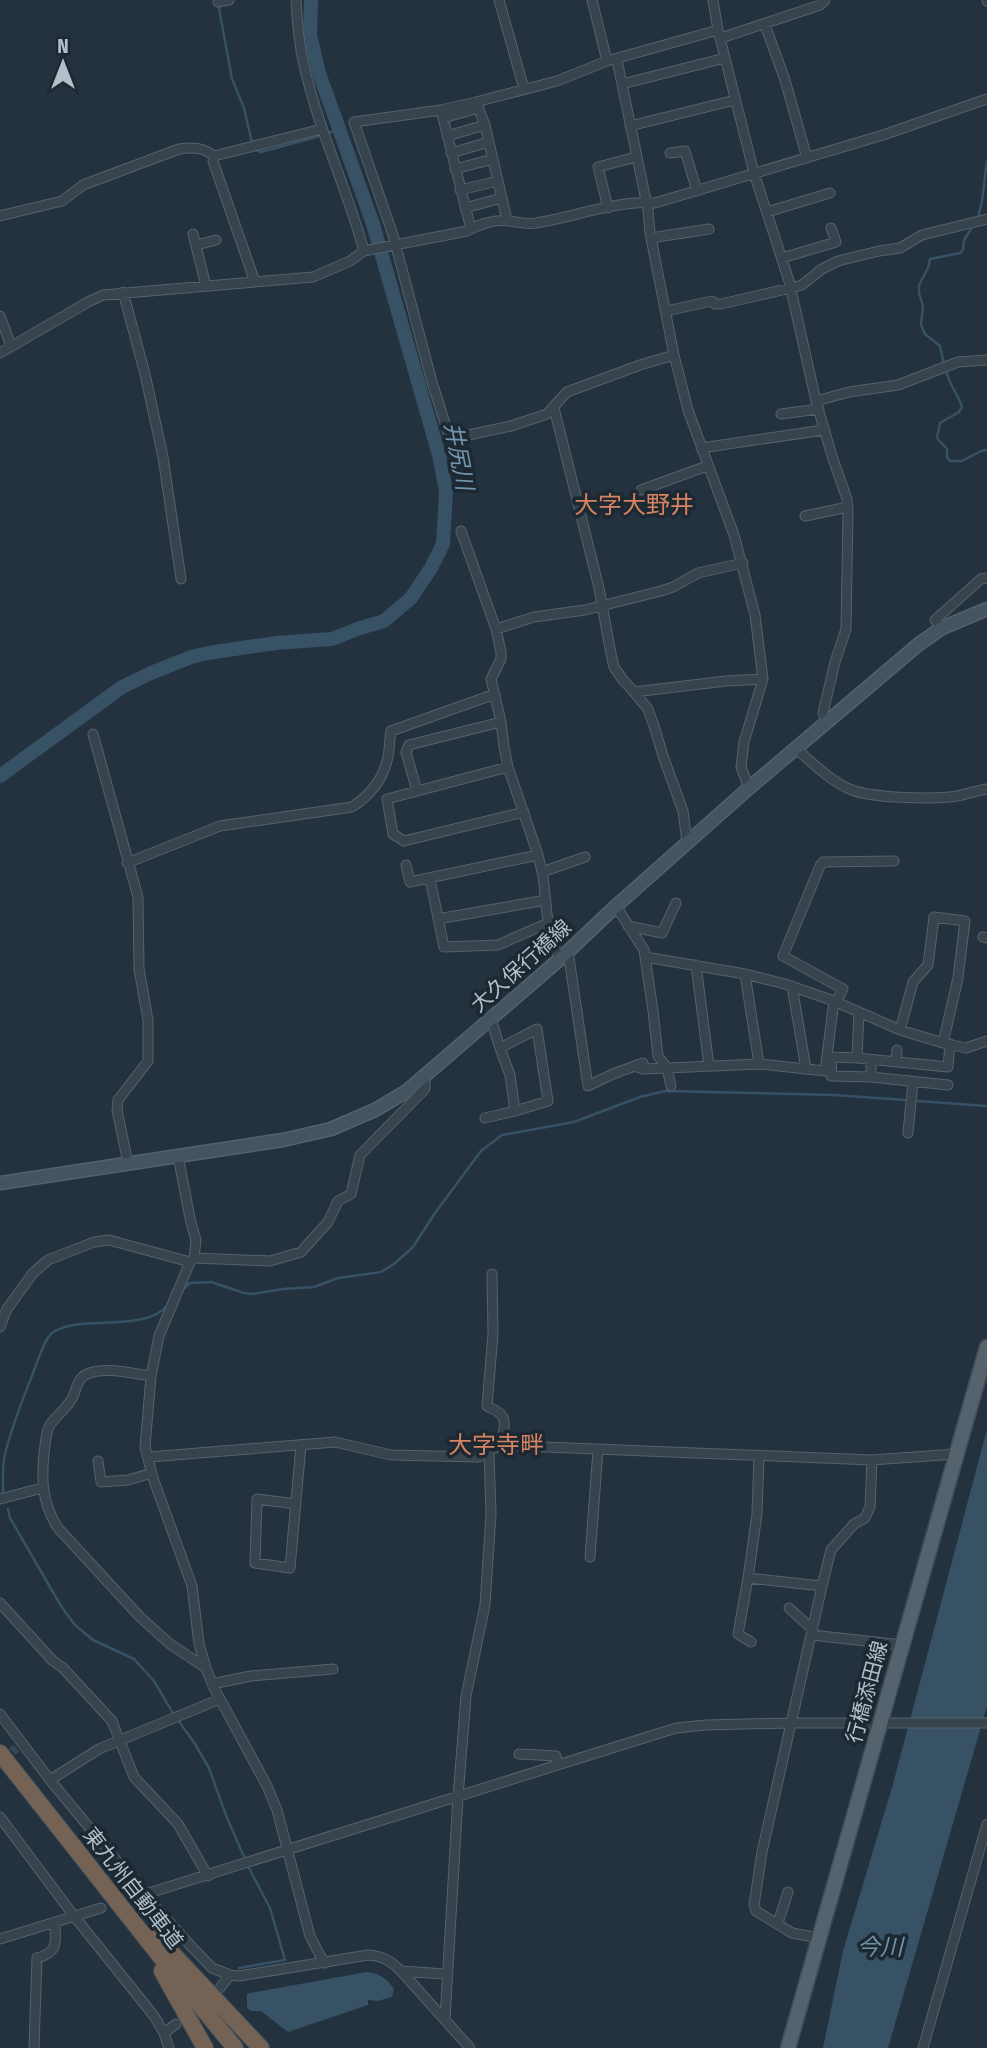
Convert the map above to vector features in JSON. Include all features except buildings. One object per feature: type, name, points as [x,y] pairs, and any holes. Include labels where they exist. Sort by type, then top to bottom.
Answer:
[{"type":"highway","name":"東九州自動車道","points":[[0,1753],[235,2048]]},
{"type":"highway","points":[[35,1798],[64,1845],[132,1928],[159,1966],[205,2048]]},
{"type":"highway","points":[[71,1844],[261,2048]]},
{"type":"main road","name":"大久保行橋線","points":[[0,1183],[283,1140],[331,1129],[375,1110],[407,1091],[425,1076],[564,955],[687,842],[919,644],[942,628],[987,609]]},
{"type":"main road","name":"行橋添田線","points":[[788,2048],[884,1724],[902,1646],[987,1347]]},
{"type":"street","points":[[218,2],[229,0]]},
{"type":"street","points":[[296,0],[303,65],[322,129],[366,251]]},
{"type":"street","points":[[499,0],[524,89]]},
{"type":"street","points":[[592,0],[622,84],[674,355],[688,410],[743,563],[755,615],[763,679],[744,742],[741,768],[749,788]]},
{"type":"street","points":[[713,0],[754,173],[791,288],[824,430],[848,507],[846,629],[823,713],[827,722]]},
{"type":"street","points":[[674,355],[568,392],[547,414],[511,426],[450,439],[394,245],[354,122],[442,114],[477,105],[557,81],[612,60],[765,25],[820,5],[825,0]]},
{"type":"street","points":[[765,25],[785,80],[807,158]]},
{"type":"street","points":[[622,84],[725,58]]},
{"type":"street","points":[[0,353],[103,295],[313,277],[366,251],[471,229],[479,225],[507,220],[533,224],[608,208],[655,203],[884,135],[987,99]]},
{"type":"street","points":[[630,126],[735,100]]},
{"type":"street","points":[[477,105],[485,125],[507,220]]},
{"type":"street","points":[[442,114],[471,229]]},
{"type":"street","points":[[447,136],[485,125]]},
{"type":"street","points":[[0,216],[62,201],[83,185],[179,149],[203,149],[214,156],[322,129]]},
{"type":"street","points":[[451,153],[489,142]]},
{"type":"street","points":[[670,153],[685,151],[696,191]]},
{"type":"street","points":[[214,156],[213,162],[255,282]]},
{"type":"street","points":[[608,208],[598,167],[636,157]]},
{"type":"street","points":[[455,169],[493,159]]},
{"type":"street","points":[[460,190],[498,181]]},
{"type":"street","points":[[767,212],[830,193]]},
{"type":"street","points":[[465,208],[502,198]]},
{"type":"street","points":[[666,311],[712,301],[720,304],[802,285],[822,269],[838,261],[900,248],[922,235],[987,219]]},
{"type":"street","points":[[651,239],[709,229]]},
{"type":"street","points":[[782,258],[836,242],[831,229]]},
{"type":"street","points":[[193,234],[206,286]]},
{"type":"street","points":[[196,244],[216,240]]},
{"type":"street","points":[[123,292],[163,457],[181,579]]},
{"type":"street","points":[[0,316],[11,346]]},
{"type":"street","points":[[781,414],[818,405],[849,393],[898,385],[958,362],[987,360]]},
{"type":"street","points":[[554,408],[603,606],[614,667],[648,709],[683,811],[687,842]]},
{"type":"street","points":[[701,448],[824,430]]},
{"type":"street","points":[[640,490],[707,467]]},
{"type":"street","points":[[805,516],[848,507]]},
{"type":"street","points":[[461,531],[496,629],[501,652],[491,679],[508,767],[538,855],[552,942],[564,955],[588,1086],[639,1065],[643,1069],[759,1064],[825,1071],[835,1002],[843,989],[783,956],[823,862],[894,861]]},
{"type":"street","points":[[496,629],[534,617],[603,606],[673,587],[698,573],[743,563]]},
{"type":"street","points":[[942,628],[935,620],[981,579],[987,578]]},
{"type":"street","points":[[634,692],[763,679]]},
{"type":"street","points":[[127,863],[220,826],[352,807],[363,800],[376,784],[387,760],[391,732],[495,694]]},
{"type":"street","points":[[417,791],[406,752],[409,745],[501,722]]},
{"type":"street","points":[[93,734],[138,897],[139,969],[148,1020],[148,1061],[118,1100],[117,1110],[128,1163]]},
{"type":"street","points":[[795,748],[825,773],[850,789],[868,795],[937,798],[987,789]]},
{"type":"street","points":[[508,767],[387,799],[393,834],[404,841],[524,812]]},
{"type":"street","points":[[406,865],[410,882],[538,855]]},
{"type":"street","points":[[542,872],[585,857]]},
{"type":"street","points":[[430,879],[444,947],[498,945],[548,923]]},
{"type":"street","points":[[438,919],[546,900]]},
{"type":"street","points":[[628,926],[662,933],[676,902]]},
{"type":"street","points":[[616,906],[643,950],[658,1056],[667,1068],[671,1086]]},
{"type":"street","points":[[900,1030],[913,982],[928,965],[934,917],[965,921],[946,1044],[948,1066],[832,1057],[831,1076],[948,1085]]},
{"type":"street","points":[[645,957],[746,974],[792,986],[900,1030],[946,1044],[967,1048],[987,1041]]},
{"type":"street","points":[[696,965],[709,1066]]},
{"type":"street","points":[[746,974],[759,1064]]},
{"type":"street","points":[[792,986],[806,1069]]},
{"type":"street","points":[[857,1058],[859,1012]]},
{"type":"street","points":[[491,1019],[509,1075],[515,1111]]},
{"type":"street","points":[[485,1118],[548,1101],[537,1029],[500,1048]]},
{"type":"street","points":[[896,1062],[897,1050]]},
{"type":"street","points":[[871,1077],[872,1060]]},
{"type":"street","points":[[908,1133],[913,1063]]},
{"type":"street","points":[[0,1327],[7,1309],[33,1273],[48,1260],[94,1242],[109,1240],[192,1260],[270,1261],[301,1252],[328,1222],[338,1201],[351,1194],[360,1155],[425,1090],[425,1076]]},
{"type":"street","points":[[178,1156],[196,1240],[192,1260],[159,1336],[151,1376],[145,1447],[192,1586],[199,1644],[206,1668],[277,1810],[310,1936],[324,1963]]},
{"type":"street","points":[[492,1274],[493,1334],[488,1406],[504,1417],[499,1445]]},
{"type":"street","points":[[151,1376],[106,1371],[90,1373],[77,1383],[75,1395],[47,1431],[42,1488],[51,1518],[58,1528],[140,1617],[170,1644],[206,1668]]},
{"type":"street","points":[[149,1457],[335,1442],[391,1455],[479,1457],[499,1445],[872,1460],[956,1454]]},
{"type":"street","points":[[296,1504],[257,1499],[255,1563],[290,1568],[296,1504],[301,1445]]},
{"type":"street","points":[[590,1557],[598,1450]]},
{"type":"street","points":[[445,2019],[466,1696],[485,1605],[491,1514],[489,1452]]},
{"type":"street","points":[[751,1642],[738,1634],[757,1514],[759,1455]]},
{"type":"street","points":[[819,1938],[792,1933],[756,1911],[754,1898],[790,1723],[831,1550],[853,1524],[865,1518],[870,1507],[872,1460]]},
{"type":"street","points":[[98,1461],[101,1482],[128,1480],[152,1472]]},
{"type":"street","points":[[0,1499],[42,1488]]},
{"type":"street","points":[[748,1578],[822,1586]]},
{"type":"street","points":[[0,1603],[112,1721],[134,1777],[178,1824],[208,1876]]},
{"type":"street","points":[[789,1608],[812,1632],[902,1646]]},
{"type":"street","points":[[212,1684],[251,1676],[333,1669]]},
{"type":"street","points":[[50,1780],[99,1749],[220,1699]]},
{"type":"street","points":[[0,1714],[19,1745],[145,1895],[212,1968],[239,1976],[368,1955],[380,1956],[391,1961],[401,1971],[470,2048]]},
{"type":"street","points":[[133,1898],[676,1728],[790,1723],[987,1723]]},
{"type":"street","points":[[519,1754],[556,1756],[558,1765]]},
{"type":"street","points":[[0,1817],[154,2016],[169,2048]]},
{"type":"street","points":[[923,2048],[986,1829]]},
{"type":"street","points":[[778,1923],[788,1892]]},
{"type":"street","points":[[0,1940],[101,1908]]},
{"type":"street","points":[[34,2048],[37,1958],[53,1951],[55,1922]]},
{"type":"street","points":[[401,1971],[446,1974]]},
{"type":"street","points":[[220,1988],[230,1975]]},
{"type":"street","points":[[164,2033],[176,2024]]},
{"type":"water","name":"今川","points":[[987,1429],[987,1706],[888,2048],[823,2048],[843,1951],[893,1784]]},
{"type":"water","points":[[367,1972],[379,1975],[389,1982],[394,1989],[392,1997],[378,2001],[368,2000],[368,2005],[288,2032],[261,2011],[247,2008],[247,1994],[250,1993]]},
{"type":"waterway","name":"井尻川","points":[[0,776],[122,687],[151,673],[208,653],[276,643],[332,639],[384,621],[411,598],[443,544],[446,491],[439,455],[373,224],[319,73],[310,35],[311,0]]},
{"type":"waterway","points":[[218,3],[232,79],[244,108],[252,143]]},
{"type":"waterway","points":[[327,134],[338,129]]},
{"type":"waterway","points":[[253,149],[261,152],[320,136]]},
{"type":"waterway","points":[[977,219],[987,162]]},
{"type":"waterway","points":[[944,364],[940,346],[925,334],[921,325],[923,306],[919,285],[930,259],[960,253],[974,224]]},
{"type":"waterway","points":[[946,370],[962,407],[959,412],[940,423],[937,438],[947,449],[950,461],[962,461],[987,450]]},
{"type":"waterway","points":[[182,1290],[190,1283],[211,1282],[252,1294],[314,1287],[338,1278],[381,1272],[413,1247],[481,1151],[502,1135],[574,1122],[640,1097],[665,1091],[834,1095],[905,1100]]},
{"type":"waterway","points":[[918,1101],[987,1106]]},
{"type":"waterway","points":[[3,1492],[3,1463],[11,1432],[51,1333],[72,1325],[146,1318],[168,1305]]},
{"type":"waterway","points":[[8,1509],[10,1518],[61,1606],[75,1625],[93,1640],[134,1659],[154,1681],[174,1715]]},
{"type":"waterway","points":[[178,1720],[209,1768],[227,1818],[270,1908],[285,1960],[239,1968]]},
{"type":"tunnel","points":[[3,1761],[16,1748]]},
{"type":"district","name":"大字大野井","points":[[634,505]]},
{"type":"district","name":"大字寺畔","points":[[496,1445]]}]
